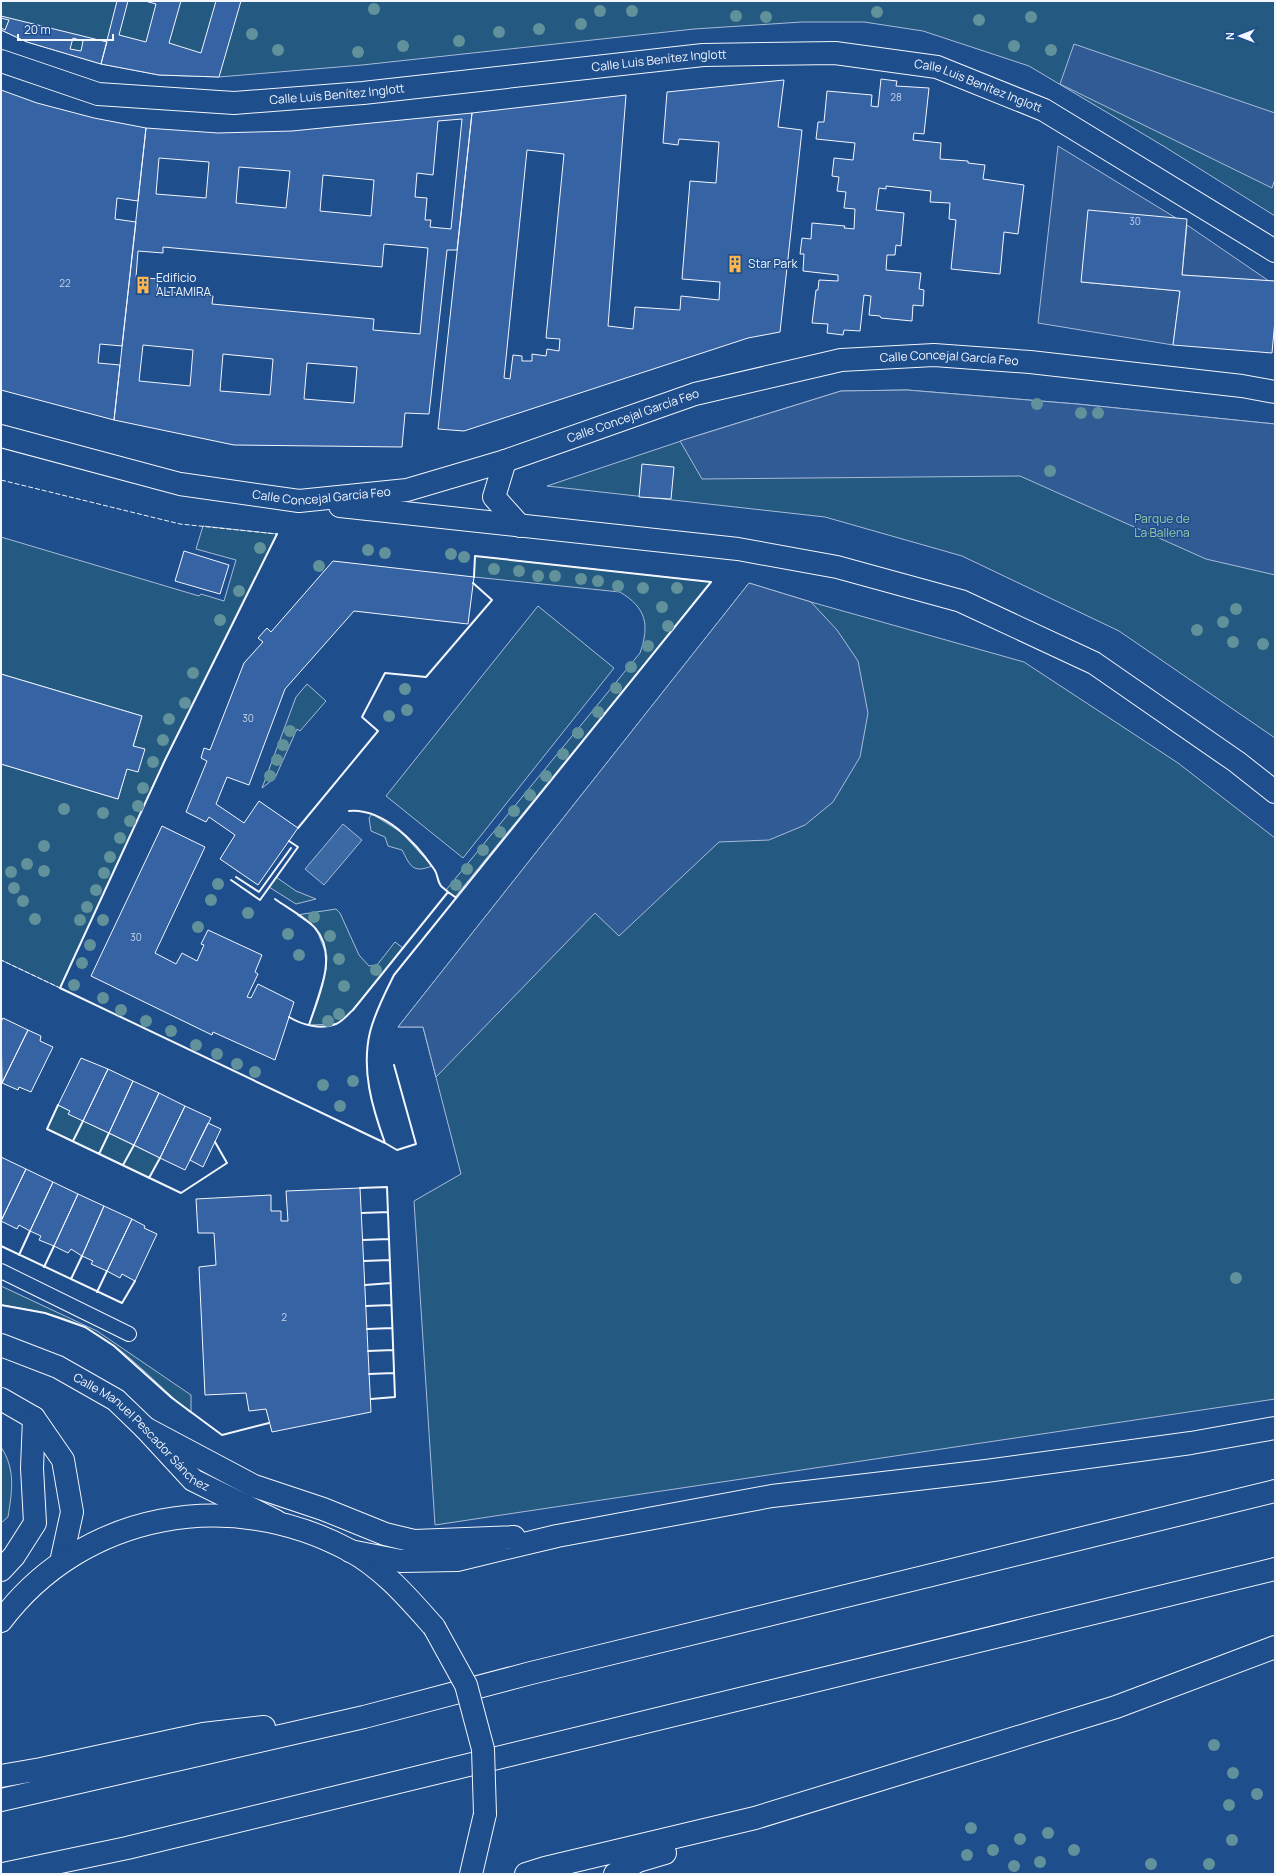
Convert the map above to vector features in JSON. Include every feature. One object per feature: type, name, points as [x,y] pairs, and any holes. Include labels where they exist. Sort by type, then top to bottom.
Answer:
[{"type":"main road","name":"Calle Luis Benítez Inglott","points":[[1,61],[98,94],[234,103],[371,92],[703,55],[835,53],[937,67],[1044,110],[1275,251]]},
{"type":"main road","name":"Calle Concejal García Feo","points":[[1,436],[180,484],[299,501],[406,490],[505,461],[695,394],[841,360],[934,355],[1030,362],[1242,386],[1275,392]]},
{"type":"main road","points":[[505,461],[494,497],[520,526]]},
{"type":"main road","points":[[299,501],[738,549],[837,567],[961,601],[1094,663],[1237,762],[1275,792]]},
{"type":"main road","name":"Calle Manuel Pescador Sánchez","points":[[1,1345],[58,1367],[116,1400],[145,1428],[193,1480],[281,1523]]},
{"type":"main road","points":[[1,1399],[34,1418],[63,1460],[72,1512],[61,1562]]},
{"type":"main road","points":[[1,1570],[14,1556],[35,1523],[32,1468],[34,1418]]},
{"type":"main road","points":[[145,1428],[254,1486],[324,1509],[385,1534],[414,1541],[557,1536]]},
{"type":"main road","points":[[350,1551],[401,1561],[457,1560],[557,1536],[772,1496],[986,1471],[1191,1443],[1275,1428]]},
{"type":"main road","points":[[1,1800],[364,1717],[539,1672],[1275,1491]]},
{"type":"main road","points":[[1,1621],[17,1600],[61,1562],[112,1535],[167,1519],[224,1514],[281,1523],[317,1535],[350,1551],[396,1585],[434,1627],[466,1685],[483,1748],[485,1814],[471,1874]]},
{"type":"main road","points":[[3,1874],[127,1848],[1275,1568]]},
{"type":"main road","points":[[526,1874],[545,1868],[755,1818],[1116,1707],[1275,1647]]},
{"type":"main road","points":[[1,1776],[41,1769],[203,1734],[364,1717]]},
{"type":"main road","points":[[615,1874],[638,1861],[703,1843],[730,1824]]},
{"type":"lane","points":[[1,1272],[129,1334]]},
{"type":"green space","points":[[1,1],[1275,1],[1275,216],[1165,147],[1029,66],[923,31],[864,22],[802,22],[694,29],[362,65],[219,77],[159,75],[101,64],[27,42],[1,30]]},
{"type":"green space","name":"Parque de La Ballena","points":[[907,390],[1077,404],[1275,424],[1275,738],[1119,631],[962,556],[825,517],[547,486],[699,435],[841,391]]},
{"type":"green space","points":[[203,526],[277,534],[165,760],[60,988],[1,960],[1,764],[118,799],[142,716],[1,674],[1,537],[199,596],[201,594],[224,601],[236,560],[196,549]]},
{"type":"green space","points":[[475,556],[711,582],[455,897],[446,890],[640,653],[645,633],[644,618],[636,604],[620,592],[474,577]]},
{"type":"green space","points":[[749,583],[1024,662],[1178,763],[1275,838],[1275,1399],[435,1525],[414,1201],[461,1174],[423,1027],[398,1027]]},
{"type":"green space","points":[[538,606],[614,668],[463,858],[386,796]]},
{"type":"green space","points":[[307,684],[326,701],[300,731],[297,729],[275,778],[262,788],[296,697]]},
{"type":"green space","points":[[372,814],[401,832],[432,866],[420,869],[412,867],[402,850],[388,846],[385,837],[371,831],[369,818]]},
{"type":"green space","points":[[276,877],[296,891],[316,899],[296,904],[269,887]]},
{"type":"green space","points":[[336,909],[340,913],[359,955],[369,966],[377,965],[395,942],[403,948],[353,1010],[337,1024],[309,1025],[326,970],[327,956],[316,928],[297,915]]},
{"type":"green space","points":[[58,1105],[70,1111],[69,1114],[160,1158],[149,1178],[47,1129]]},
{"type":"green space","points":[[1,1286],[97,1331],[191,1395],[191,1413],[140,1367],[99,1335],[74,1322],[54,1315],[1,1305]]},
{"type":"green space","points":[[1,1447],[9,1464],[12,1481],[8,1517],[1,1523]]},
{"type":"shaded area","points":[[1074,44],[1275,113],[1275,179],[1272,188],[1060,84]]},
{"type":"shaded area","points":[[1058,146],[1176,218],[1081,282],[1180,291],[1173,345],[1038,323]]},
{"type":"shaded area","points":[[1187,225],[1269,281],[1182,275]]},
{"type":"shaded area","points":[[907,390],[1077,404],[1275,424],[1275,575],[1206,559],[1020,476],[702,479],[680,441],[841,391]]},
{"type":"shaded area","points":[[749,583],[811,602],[837,630],[858,661],[868,713],[860,757],[833,802],[805,825],[769,840],[719,842],[619,936],[595,913],[436,1077],[423,1027],[398,1027]]},
{"type":"shaded area","points":[[343,824],[362,840],[324,885],[305,869]]},
{"type":"building","points":[[117,1],[241,1],[219,77],[159,75],[101,64]]},
{"type":"building","points":[[128,1],[145,1],[156,4],[146,42],[119,35]]},
{"type":"building","points":[[181,1],[216,1],[201,53],[169,43]]},
{"type":"building","points":[[1,16],[107,42],[101,64],[27,42],[1,30],[1,28],[5,30],[9,20],[1,18]],"holes":[[[73,38],[83,41],[81,51],[70,49]]]},
{"type":"building","points":[[881,79],[897,81],[896,86],[929,88],[924,134],[914,133],[913,140],[941,143],[940,159],[968,161],[968,163],[985,165],[983,179],[1024,185],[1018,234],[1004,232],[1000,274],[951,269],[956,220],[949,219],[950,203],[930,202],[931,191],[886,186],[886,189],[879,188],[876,210],[904,213],[901,246],[896,245],[895,255],[887,255],[886,270],[921,273],[919,289],[924,290],[923,306],[913,305],[912,321],[881,318],[880,316],[869,315],[871,296],[864,295],[860,331],[844,330],[843,335],[827,333],[828,324],[812,323],[816,290],[818,290],[819,280],[838,281],[838,275],[803,271],[804,254],[800,254],[802,238],[811,239],[812,223],[845,226],[844,228],[854,229],[855,209],[844,208],[846,192],[837,191],[839,177],[832,176],[834,158],[853,160],[855,143],[816,139],[818,122],[824,122],[827,91],[872,95],[871,106],[878,107]]},
{"type":"building","name":"Star Park","points":[[784,80],[778,127],[802,130],[780,332],[748,338],[464,431],[438,429],[472,113],[626,95],[608,326],[633,329],[635,307],[680,310],[681,296],[719,300],[720,282],[682,279],[690,181],[716,183],[719,142],[679,139],[678,145],[663,143],[667,92]],"holes":[[[527,150],[564,154],[546,338],[560,339],[559,351],[547,349],[546,356],[532,354],[532,361],[522,361],[522,356],[513,355],[510,379],[504,378]]]},
{"type":"building","points":[[1,90],[37,103],[94,118],[146,128],[138,201],[117,198],[115,219],[136,222],[122,346],[100,344],[98,363],[120,365],[114,420],[1,390]]},
{"type":"building","name":"Edificio ALTAMIRA","points":[[472,113],[457,250],[447,250],[429,414],[405,413],[402,447],[234,445],[114,420],[146,128],[218,133],[292,131]],"holes":[[[462,119],[451,229],[430,227],[431,220],[425,220],[427,198],[415,197],[417,173],[433,175],[438,121]],[[159,158],[209,162],[206,198],[156,194]],[[239,167],[290,171],[286,208],[236,203]],[[323,175],[374,180],[371,216],[320,211]],[[384,244],[428,248],[420,334],[373,330],[374,319],[212,304],[213,296],[157,291],[158,279],[136,277],[138,251],[163,253],[163,247],[382,267]],[[143,345],[193,350],[190,386],[139,381]],[[223,354],[273,359],[270,395],[220,391]],[[307,363],[357,367],[354,403],[304,399]]]},
{"type":"building","points":[[1088,210],[1187,219],[1182,275],[1275,281],[1275,320],[1272,353],[1173,345],[1180,291],[1081,282]]},
{"type":"building","points":[[642,464],[674,467],[671,499],[639,497]]},
{"type":"building","points":[[184,551],[229,565],[220,594],[175,581]]},
{"type":"building","points":[[333,561],[474,577],[468,624],[354,611],[285,689],[249,785],[227,777],[216,804],[244,823],[259,801],[298,828],[258,885],[220,859],[235,835],[209,817],[206,822],[186,812],[207,761],[201,758],[204,748],[210,750],[244,663],[263,642],[258,638],[267,628],[271,632]]},
{"type":"building","points":[[1,674],[142,716],[133,746],[145,749],[138,772],[127,769],[118,799],[1,764]]},
{"type":"building","points":[[162,826],[205,847],[155,953],[176,964],[182,953],[197,961],[204,945],[201,944],[208,930],[262,955],[255,972],[258,974],[247,997],[251,998],[258,984],[294,1002],[275,1060],[213,1032],[212,1035],[91,976]]},
{"type":"building","points":[[3,1018],[28,1030],[2,1083],[1,1022]]},
{"type":"building","points":[[28,1030],[41,1036],[40,1041],[53,1047],[31,1092],[19,1087],[18,1090],[2,1083]]},
{"type":"building","points":[[81,1058],[108,1069],[83,1121],[68,1114],[70,1111],[58,1105]]},
{"type":"building","points":[[108,1069],[133,1081],[109,1133],[83,1121]]},
{"type":"building","points":[[133,1081],[159,1093],[134,1145],[109,1133]]},
{"type":"building","points":[[159,1093],[185,1106],[160,1158],[134,1145]]},
{"type":"building","points":[[185,1106],[211,1118],[185,1170],[160,1158]]},
{"type":"building","points":[[208,1123],[221,1129],[203,1167],[190,1160]]},
{"type":"building","points":[[1,1157],[26,1169],[1,1221]]},
{"type":"building","points":[[26,1169],[53,1182],[30,1231],[19,1225],[17,1229],[1,1221]]},
{"type":"building","points":[[53,1182],[78,1194],[54,1246],[39,1240],[41,1236],[30,1231]]},
{"type":"building","points":[[360,1188],[371,1412],[272,1432],[266,1409],[249,1411],[246,1393],[205,1395],[199,1267],[216,1265],[214,1233],[198,1233],[196,1199],[271,1195],[271,1211],[281,1211],[281,1221],[288,1221],[286,1191]]},
{"type":"building","points":[[78,1194],[104,1206],[82,1256],[71,1249],[68,1253],[54,1246]]},
{"type":"building","points":[[104,1206],[132,1219],[107,1271],[91,1264],[93,1261],[82,1256]]},
{"type":"building","points":[[132,1219],[145,1226],[144,1228],[157,1234],[135,1281],[122,1274],[120,1278],[107,1271]]},
{"type":"fence","points":[[1,480],[180,524],[277,534],[165,760],[60,988],[1,960]]},
{"type":"wall","points":[[277,534],[165,760],[60,988],[385,1143],[372,1102],[367,1074],[367,1060],[372,1025],[380,1003],[394,975],[711,582],[475,556],[474,577]]},
{"type":"wall","points":[[298,828],[378,731],[362,717],[385,673],[426,677],[492,600],[473,583]]},
{"type":"wall","points":[[349,811],[375,815],[398,829],[427,859],[435,871],[441,886],[448,892]]},
{"type":"wall","points":[[231,880],[260,900],[298,847],[289,841]]},
{"type":"wall","points":[[236,877],[259,892],[291,848]]},
{"type":"wall","points":[[289,1017],[318,1027],[330,1026],[340,1022],[353,1010],[448,892],[455,897]]},
{"type":"wall","points":[[275,899],[312,924],[322,939],[326,963],[321,989],[309,1025]]},
{"type":"wall","points":[[385,1143],[397,1150],[416,1144],[394,1065]]},
{"type":"wall","points":[[58,1105],[47,1129],[181,1193],[227,1163],[215,1142]]},
{"type":"wall","points":[[73,1141],[83,1121]]},
{"type":"wall","points":[[99,1154],[109,1133]]},
{"type":"wall","points":[[123,1165],[134,1145]]},
{"type":"wall","points":[[149,1178],[160,1158]]},
{"type":"wall","points":[[360,1188],[387,1187],[395,1397],[371,1399]]},
{"type":"wall","points":[[362,1213],[388,1212]]},
{"type":"wall","points":[[19,1255],[30,1231]]},
{"type":"wall","points":[[363,1240],[389,1239]]},
{"type":"wall","points":[[1,1246],[122,1303],[135,1281]]},
{"type":"wall","points":[[44,1267],[54,1246]]},
{"type":"wall","points":[[71,1279],[82,1256]]},
{"type":"wall","points":[[364,1261],[390,1260]]},
{"type":"wall","points":[[97,1292],[107,1271]]},
{"type":"wall","points":[[365,1285],[391,1283]]},
{"type":"wall","points":[[1,1305],[45,1313],[85,1327],[114,1346],[172,1398],[222,1435],[269,1423]]},
{"type":"wall","points":[[366,1306],[391,1305]]},
{"type":"wall","points":[[367,1329],[392,1328]]},
{"type":"wall","points":[[368,1351],[393,1350]]},
{"type":"wall","points":[[369,1374],[394,1373]]},
{"type":"place","name":"Star Park","points":[[735,264]]},
{"type":"place","name":"Edificio ALTAMIRA","points":[[143,285]]}]
